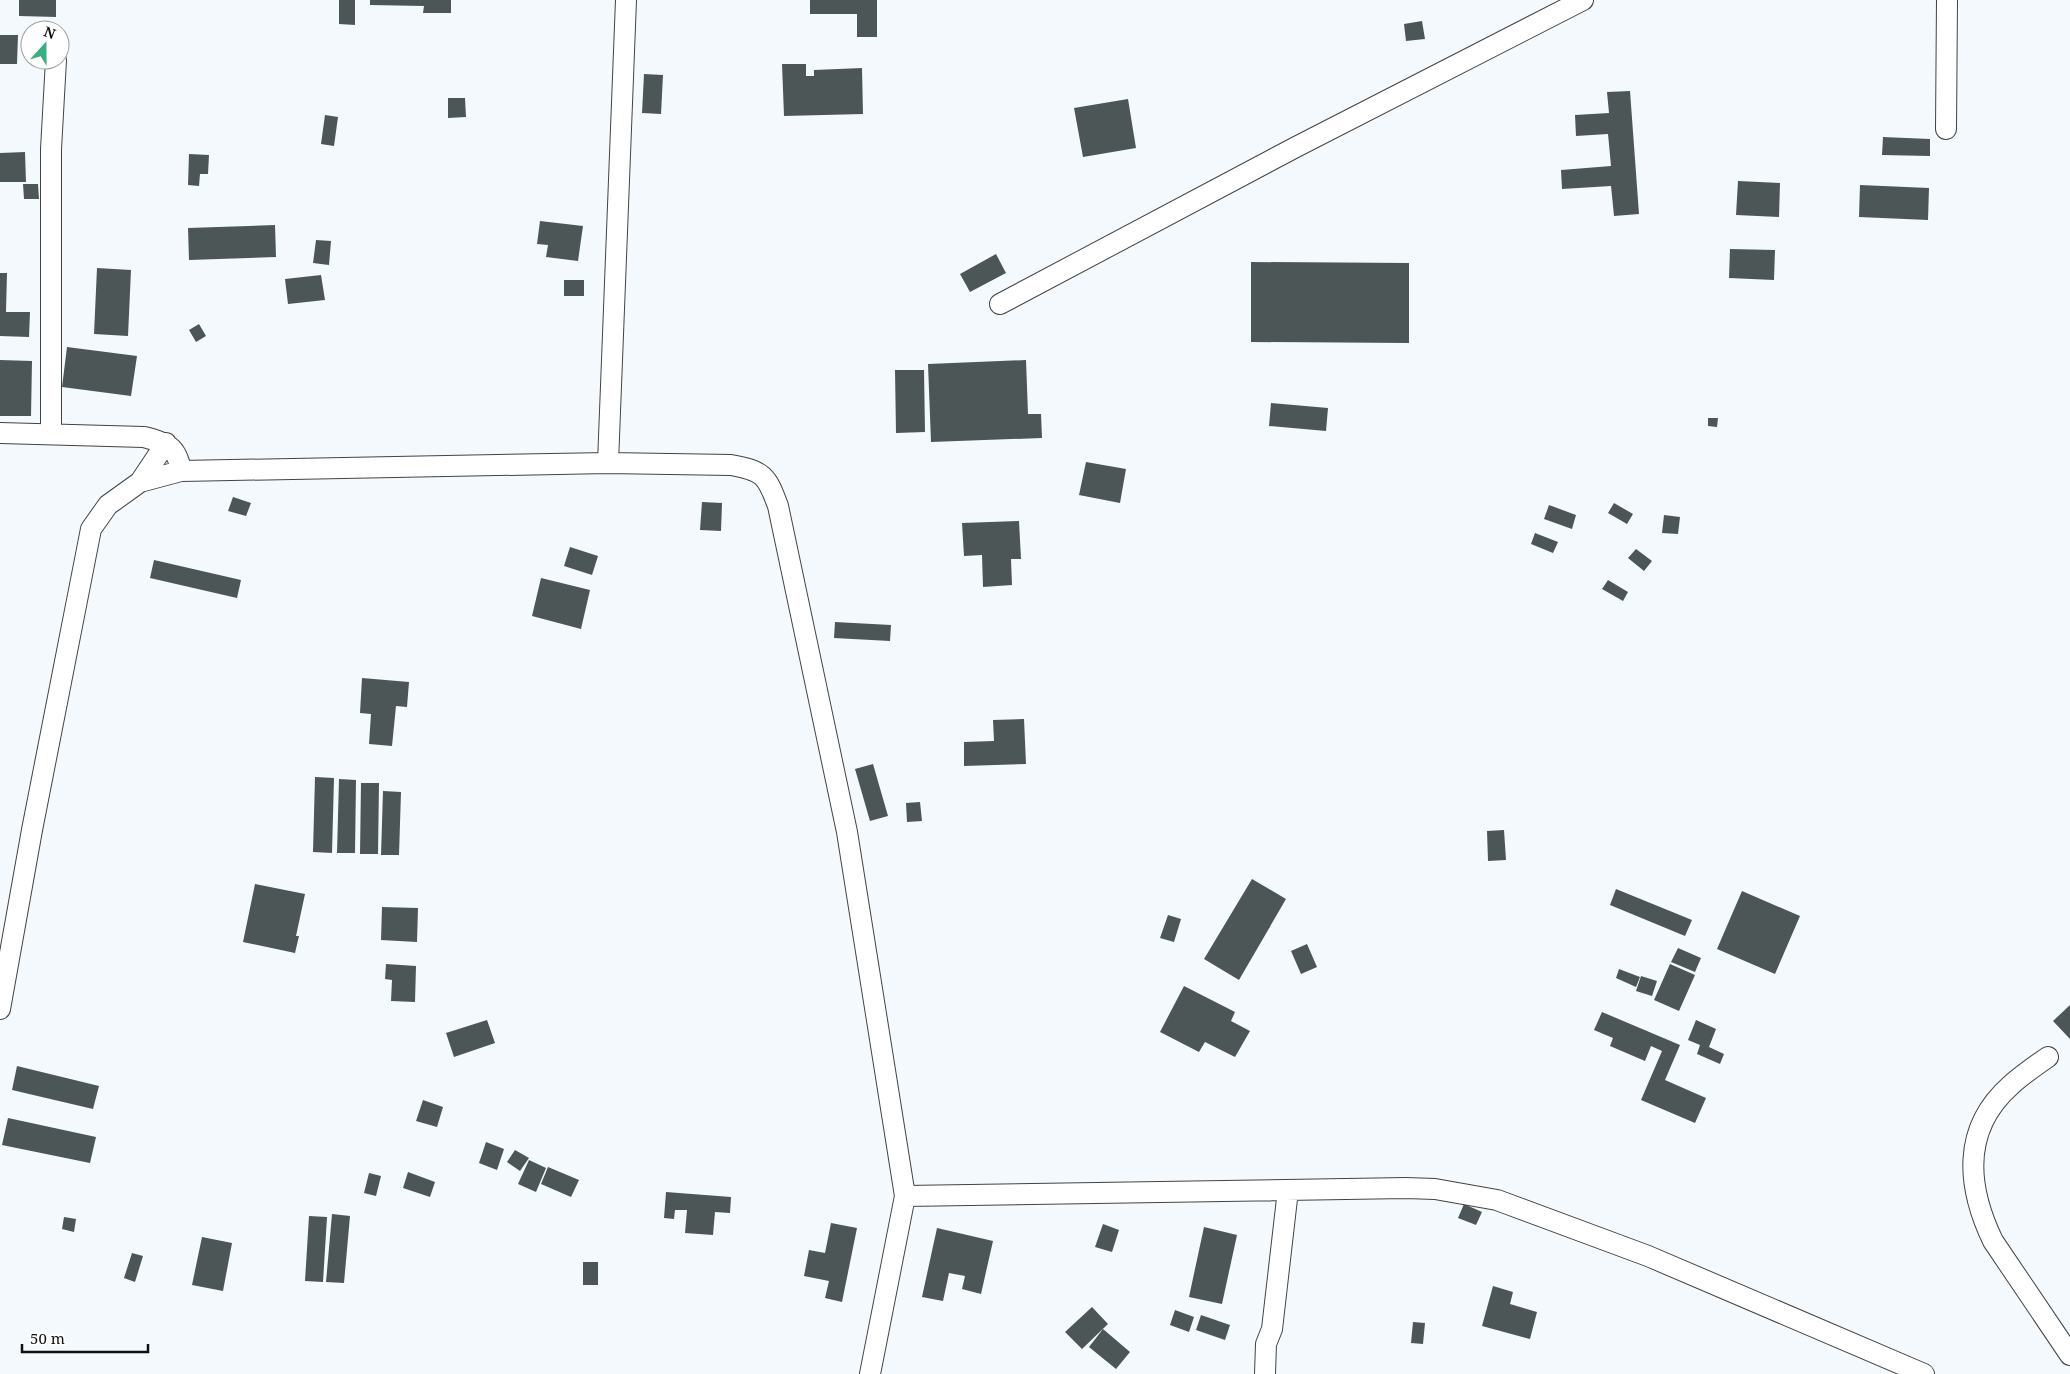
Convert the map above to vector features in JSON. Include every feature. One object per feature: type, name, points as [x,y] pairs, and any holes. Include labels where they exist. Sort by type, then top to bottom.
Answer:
[{"type":"street","points":[[608,463],[626,0]]},
{"type":"street","points":[[1000,304],[1305,142],[1583,0]]},
{"type":"street","points":[[1946,129],[1947,0]]},
{"type":"street","points":[[51,433],[51,148],[55,70]]},
{"type":"street","points":[[0,433],[144,437],[166,443],[179,456],[181,472]]},
{"type":"street","points":[[0,1009],[32,830],[91,528],[108,505],[140,482],[166,443]]},
{"type":"street","points":[[140,482],[181,472],[608,463],[731,465],[750,468],[769,480],[778,506],[847,832],[905,1196],[870,1374]]},
{"type":"street","points":[[2048,1057],[2010,1086],[1985,1120],[1976,1142],[1972,1163],[1974,1189],[1979,1208],[1993,1241],[2070,1355]]},
{"type":"street","points":[[905,1196],[1435,1189],[1497,1200],[1648,1256],[1924,1374]]},
{"type":"street","points":[[1265,1374],[1266,1344],[1272,1329],[1288,1190]]},
{"type":"building","points":[[19,0],[56,0],[56,17],[19,16]]},
{"type":"building","points":[[339,0],[355,0],[355,25],[339,24]]},
{"type":"building","points":[[370,0],[451,0],[451,13],[423,13],[424,6],[370,5]]},
{"type":"building","points":[[810,0],[877,0],[877,37],[857,37],[857,14],[810,14]]},
{"type":"building","points":[[1422,21],[1425,39],[1406,41],[1404,24]]},
{"type":"building","points":[[0,35],[18,35],[17,64],[0,64]]},
{"type":"building","points":[[782,64],[806,64],[806,76],[814,76],[814,70],[862,68],[863,114],[784,116]]},
{"type":"building","points":[[644,74],[663,75],[661,114],[642,113]]},
{"type":"building","points":[[1630,91],[1639,214],[1614,216],[1611,186],[1562,189],[1561,170],[1611,166],[1608,134],[1576,136],[1575,115],[1609,113],[1607,92]]},
{"type":"building","points":[[448,98],[465,98],[466,117],[448,118]]},
{"type":"building","points":[[1128,99],[1136,148],[1083,157],[1074,108]]},
{"type":"building","points":[[325,115],[338,117],[334,146],[321,144]]},
{"type":"building","points":[[1883,137],[1930,139],[1930,156],[1882,155]]},
{"type":"building","points":[[25,152],[26,182],[0,182],[0,153]]},
{"type":"building","points":[[189,154],[209,155],[208,174],[200,174],[199,186],[188,185]]},
{"type":"building","points":[[1738,181],[1780,183],[1779,217],[1736,215]]},
{"type":"building","points":[[23,184],[38,184],[39,199],[24,199]]},
{"type":"building","points":[[1860,185],[1929,188],[1928,220],[1859,217]]},
{"type":"building","points":[[540,221],[583,226],[578,261],[546,257],[548,245],[537,244]]},
{"type":"building","points":[[275,225],[276,257],[189,260],[188,228]]},
{"type":"building","points":[[316,240],[331,241],[329,265],[313,263]]},
{"type":"building","points":[[1730,249],[1775,250],[1774,280],[1729,278]]},
{"type":"building","points":[[996,254],[1006,273],[970,292],[960,274]]},
{"type":"building","points":[[1251,262],[1409,263],[1409,343],[1251,342]]},
{"type":"building","points":[[97,268],[131,270],[128,336],[94,334]]},
{"type":"building","points":[[0,273],[7,273],[6,312],[30,312],[29,337],[0,336]]},
{"type":"building","points":[[321,275],[325,300],[288,304],[285,279]]},
{"type":"building","points":[[564,280],[584,280],[584,296],[564,296]]},
{"type":"building","points":[[199,324],[206,336],[196,342],[189,330]]},
{"type":"building","points":[[67,347],[137,356],[131,396],[62,387]]},
{"type":"building","points":[[0,360],[32,361],[31,416],[0,416]]},
{"type":"building","points":[[1026,360],[1028,414],[1041,414],[1042,438],[931,442],[928,364]]},
{"type":"building","points":[[895,370],[924,370],[925,432],[896,433]]},
{"type":"building","points":[[1271,403],[1328,408],[1326,431],[1269,426]]},
{"type":"building","points":[[1708,418],[1718,418],[1717,427],[1708,426]]},
{"type":"building","points":[[1086,462],[1126,469],[1120,503],[1079,495]]},
{"type":"building","points":[[233,497],[251,503],[246,516],[228,511]]},
{"type":"building","points":[[702,502],[722,503],[721,531],[700,530]]},
{"type":"building","points":[[1614,503],[1633,514],[1627,524],[1608,513]]},
{"type":"building","points":[[1549,505],[1576,515],[1572,529],[1544,519]]},
{"type":"building","points":[[1664,515],[1680,517],[1678,534],[1662,533]]},
{"type":"building","points":[[1019,521],[1021,559],[1011,559],[1012,585],[983,587],[982,555],[964,556],[962,523]]},
{"type":"building","points":[[1535,533],[1558,542],[1553,553],[1531,544]]},
{"type":"building","points":[[570,547],[598,556],[592,575],[564,566]]},
{"type":"building","points":[[1636,549],[1652,561],[1644,571],[1628,558]]},
{"type":"building","points":[[154,560],[241,580],[237,598],[150,578]]},
{"type":"building","points":[[541,578],[590,590],[581,629],[532,616]]},
{"type":"building","points":[[1608,580],[1628,592],[1623,601],[1602,589]]},
{"type":"building","points":[[835,622],[891,625],[890,641],[834,638]]},
{"type":"building","points":[[362,678],[409,682],[407,707],[396,706],[392,746],[369,744],[371,714],[360,713]]},
{"type":"building","points":[[1024,719],[1026,764],[964,766],[964,742],[994,741],[993,720]]},
{"type":"building","points":[[873,764],[888,816],[870,821],[855,769]]},
{"type":"building","points":[[315,777],[334,778],[332,853],[313,852]]},
{"type":"building","points":[[339,779],[356,780],[355,853],[337,853]]},
{"type":"building","points":[[361,783],[379,783],[378,854],[360,854]]},
{"type":"building","points":[[383,791],[401,792],[399,855],[381,855]]},
{"type":"building","points":[[920,802],[922,821],[907,822],[906,803]]},
{"type":"building","points":[[1504,830],[1506,860],[1488,861],[1487,831]]},
{"type":"building","points":[[1252,879],[1286,899],[1239,980],[1204,959]]},
{"type":"building","points":[[255,884],[305,894],[296,936],[299,936],[295,953],[243,942]]},
{"type":"building","points":[[1616,889],[1692,920],[1685,936],[1610,905]]},
{"type":"building","points":[[1742,891],[1800,916],[1775,974],[1717,949]]},
{"type":"building","points":[[382,907],[418,908],[417,942],[381,940]]},
{"type":"building","points":[[1168,915],[1181,919],[1174,942],[1160,938]]},
{"type":"building","points":[[1307,944],[1317,967],[1301,974],[1291,951]]},
{"type":"building","points":[[1678,948],[1701,958],[1695,972],[1671,962]]},
{"type":"building","points":[[386,964],[416,966],[415,1002],[391,1001],[392,980],[385,979]]},
{"type":"building","points":[[1670,964],[1695,975],[1679,1011],[1654,1000]]},
{"type":"building","points":[[1619,969],[1640,977],[1636,987],[1616,978]]},
{"type":"building","points":[[1641,976],[1657,981],[1652,996],[1636,991]]},
{"type":"building","points":[[1184,986],[1235,1012],[1231,1021],[1250,1031],[1235,1057],[1205,1042],[1199,1052],[1160,1032]]},
{"type":"building","points":[[2070,1005],[2070,1039],[2053,1021]]},
{"type":"building","points":[[1602,1012],[1680,1045],[1665,1080],[1706,1098],[1695,1123],[1641,1100],[1662,1051],[1651,1046],[1645,1061],[1610,1046],[1613,1038],[1594,1030]]},
{"type":"building","points":[[487,1020],[495,1043],[454,1057],[446,1033]]},
{"type":"building","points":[[1696,1020],[1716,1029],[1709,1047],[1724,1054],[1720,1064],[1697,1054],[1700,1045],[1688,1040]]},
{"type":"building","points":[[17,1066],[99,1086],[93,1109],[12,1090]]},
{"type":"building","points":[[423,1100],[443,1107],[437,1127],[416,1121]]},
{"type":"building","points":[[8,1118],[96,1137],[90,1163],[2,1145]]},
{"type":"building","points":[[486,1142],[504,1149],[497,1170],[479,1163]]},
{"type":"building","points":[[515,1150],[529,1158],[520,1171],[507,1162]]},
{"type":"building","points":[[529,1160],[546,1168],[536,1192],[518,1184]]},
{"type":"building","points":[[548,1167],[579,1180],[571,1197],[541,1184]]},
{"type":"building","points":[[408,1172],[435,1182],[430,1197],[403,1188]]},
{"type":"building","points":[[369,1173],[381,1176],[376,1196],[364,1193]]},
{"type":"building","points":[[666,1192],[731,1197],[730,1213],[715,1212],[713,1235],[685,1233],[687,1210],[675,1210],[674,1219],[664,1218]]},
{"type":"building","points":[[1464,1204],[1482,1212],[1476,1225],[1458,1218]]},
{"type":"building","points":[[332,1214],[350,1216],[344,1283],[326,1282]]},
{"type":"building","points":[[309,1216],[327,1217],[323,1282],[305,1281]]},
{"type":"building","points":[[64,1217],[76,1219],[74,1232],[62,1229]]},
{"type":"building","points":[[831,1223],[857,1228],[842,1302],[825,1298],[829,1281],[804,1276],[809,1250],[825,1253]]},
{"type":"building","points":[[1103,1224],[1119,1230],[1112,1252],[1095,1247]]},
{"type":"building","points":[[1204,1227],[1237,1235],[1222,1304],[1189,1297]]},
{"type":"building","points":[[937,1228],[993,1241],[981,1294],[962,1289],[965,1276],[949,1273],[943,1301],[922,1297]]},
{"type":"building","points":[[202,1237],[232,1243],[223,1291],[192,1285]]},
{"type":"building","points":[[132,1253],[143,1256],[135,1282],[124,1278]]},
{"type":"building","points":[[583,1262],[598,1262],[598,1285],[583,1285]]},
{"type":"building","points":[[1493,1286],[1513,1292],[1510,1304],[1537,1312],[1530,1339],[1482,1326]]},
{"type":"building","points":[[1092,1307],[1108,1324],[1082,1349],[1065,1332]]},
{"type":"building","points":[[1175,1310],[1194,1317],[1189,1332],[1170,1325]]},
{"type":"building","points":[[1201,1315],[1230,1325],[1225,1340],[1196,1330]]},
{"type":"building","points":[[1413,1322],[1425,1323],[1423,1344],[1411,1343]]},
{"type":"building","points":[[1103,1329],[1130,1352],[1116,1369],[1089,1347]]}]
